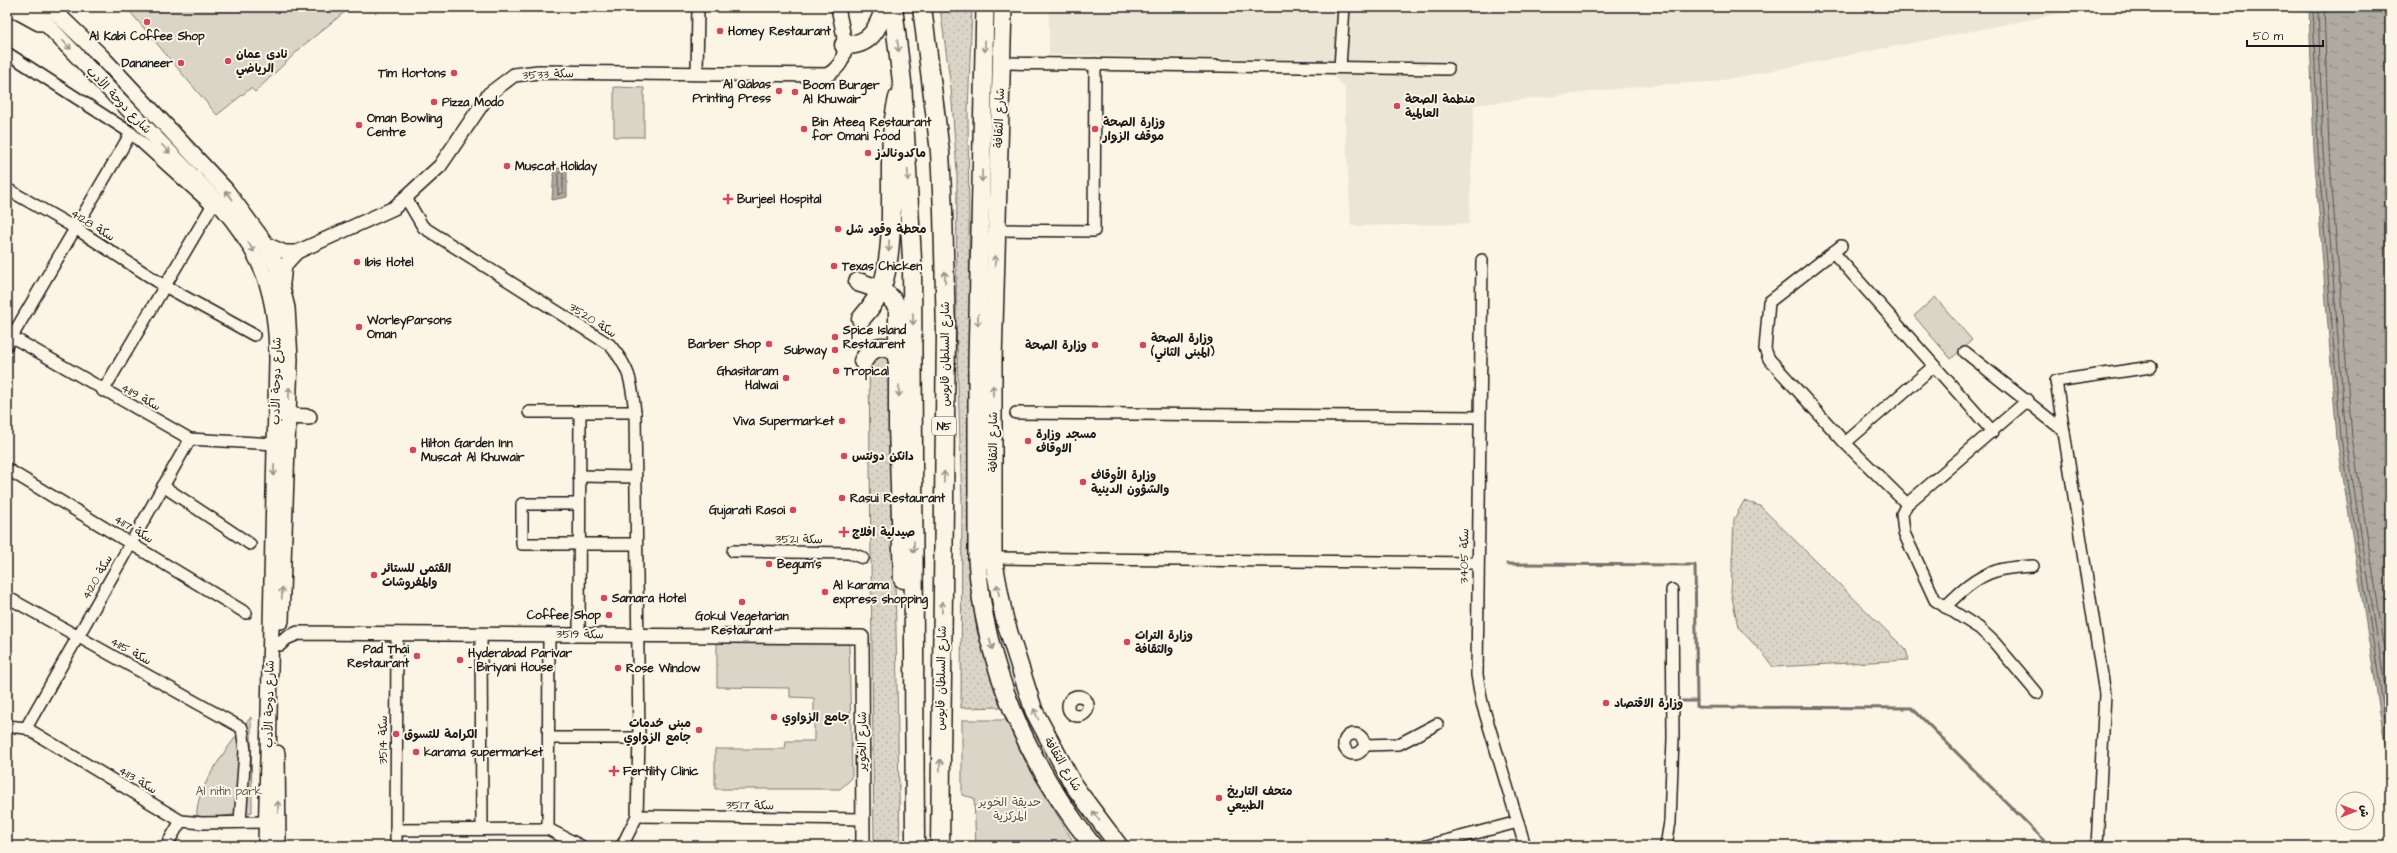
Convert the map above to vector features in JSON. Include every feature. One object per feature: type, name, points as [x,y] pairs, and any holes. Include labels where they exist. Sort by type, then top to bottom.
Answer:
[{"type":"highway","points":[[844,45],[859,44],[872,35],[880,22],[884,7]]},
{"type":"highway","points":[[893,7],[902,82],[908,172],[914,349],[915,846]]},
{"type":"highway","name":"شارع السلطان قابوس","points":[[922,7],[940,152],[944,218],[946,333],[940,846]]},
{"type":"highway","points":[[861,319],[870,309],[880,290],[889,250],[892,128],[902,82]]},
{"type":"highway","points":[[858,282],[880,290],[893,298],[898,309],[901,548],[914,728]]},
{"type":"highway","points":[[863,361],[869,352],[878,347],[887,347],[895,351],[899,366]]},
{"type":"highway","points":[[940,793],[950,819],[953,846]]},
{"type":"main road","name":"شارع دوحة الأدب","points":[[30,7],[222,207],[240,228],[255,253],[272,299],[277,325],[266,846]]},
{"type":"main road","name":"شارع دوحة الأدب","points":[[50,7],[101,56],[226,190],[266,244],[277,266],[287,308],[290,359],[277,729],[278,846]]},
{"type":"main road","name":"شارع الثقافة","points":[[985,7],[977,444],[977,559],[984,614],[1014,716],[1058,799],[1093,846]]},
{"type":"main road","name":"شارع الثقافة","points":[[1003,7],[996,230],[993,558],[1004,617],[1034,711],[1074,786],[1118,846]]},
{"type":"main road","points":[[7,10],[17,11],[54,31]]},
{"type":"main road","points":[[288,416],[308,417]]},
{"type":"main road","points":[[977,444],[983,552],[993,558],[984,570],[986,589],[984,614]]},
{"type":"street","points":[[697,74],[698,7]]},
{"type":"street","points":[[838,7],[844,45]]},
{"type":"street","points":[[1340,67],[1344,7]]},
{"type":"street","name":"سكة 3533","points":[[283,289],[284,265],[297,252],[394,208],[440,166],[489,94],[514,76],[538,72],[827,75],[842,64],[844,45]]},
{"type":"street","points":[[7,53],[131,133],[212,206],[163,285],[103,391]]},
{"type":"street","points":[[1001,63],[1448,69]]},
{"type":"street","points":[[996,230],[1094,231],[1095,64]]},
{"type":"street","points":[[8,339],[131,133]]},
{"type":"street","name":"سكة 4128","points":[[7,190],[74,228],[163,285],[254,335]]},
{"type":"street","name":"سكة 3520","points":[[406,198],[423,227],[610,345],[620,358],[631,378],[635,412],[635,544],[638,634]]},
{"type":"street","points":[[266,244],[285,252],[297,252]]},
{"type":"street","points":[[1907,504],[1845,443],[1769,359],[1765,349],[1769,302],[1837,249],[1934,366],[1993,432]]},
{"type":"street","name":"سكة 3405","points":[[1482,260],[1477,563],[1477,675],[1482,703],[1525,846]]},
{"type":"street","name":"سكة 4119","points":[[8,339],[190,439],[275,444]]},
{"type":"street","points":[[1965,352],[2028,400],[2064,431]]},
{"type":"street","points":[[1845,443],[1934,366]]},
{"type":"street","points":[[2097,846],[2105,694],[2056,382],[2151,367]]},
{"type":"street","points":[[2028,400],[1993,432],[1907,504],[1902,514],[1904,533],[1935,600],[1979,628],[1994,642],[2037,693]]},
{"type":"street","points":[[529,412],[635,412]]},
{"type":"street","points":[[579,634],[580,412]]},
{"type":"street","points":[[1016,413],[1480,417]]},
{"type":"street","name":"سكة 4120","points":[[26,728],[190,439]]},
{"type":"street","name":"سكة 4117","points":[[7,469],[246,613]]},
{"type":"street","points":[[579,476],[635,477]]},
{"type":"street","points":[[163,486],[250,544]]},
{"type":"street","points":[[579,504],[522,504],[522,544],[635,544]]},
{"type":"street","name":"سكة 3521","points":[[732,550],[849,553],[863,558]]},
{"type":"street","points":[[993,558],[1477,563]]},
{"type":"street","points":[[1945,607],[1959,593],[1987,574],[1997,570],[2033,566]]},
{"type":"street","points":[[1666,846],[1670,822],[1673,738],[1672,590]]},
{"type":"street","name":"سكة 4115","points":[[7,597],[242,728],[245,751],[240,822]]},
{"type":"street","points":[[281,618],[288,627],[298,633]]},
{"type":"street","points":[[280,644],[286,638],[298,633]]},
{"type":"street","name":"سكة 3519","points":[[298,633],[638,634],[862,637]]},
{"type":"street","name":"سكة 3514","points":[[396,846],[397,634]]},
{"type":"street","points":[[481,634],[482,829]]},
{"type":"street","points":[[548,829],[549,634]]},
{"type":"street","points":[[624,845],[637,816],[639,738],[638,634]]},
{"type":"street","name":"شارع الخوير","points":[[862,637],[864,846]]},
{"type":"street","points":[[1365,744],[1399,744],[1437,724]]},
{"type":"street","name":"سكة 4113","points":[[7,726],[26,728],[181,821],[202,823],[266,822]]},
{"type":"street","points":[[548,738],[639,738]]},
{"type":"street","name":"سكة 3517","points":[[637,816],[863,819]]},
{"type":"street","points":[[166,846],[181,821]]},
{"type":"street","points":[[1426,846],[1518,822]]},
{"type":"street","points":[[396,830],[548,829],[581,846]]},
{"type":"shaded area","points":[[1049,7],[2093,7],[1713,82],[1653,85],[1474,105],[1469,224],[1351,226],[1345,121],[1345,88],[1317,60],[1049,55]]},
{"type":"green space","name":"نادي عمان الرياضي","points":[[126,7],[351,7],[305,44],[255,92],[251,88],[217,115]]},
{"type":"green space","points":[[940,7],[972,7],[968,111],[972,595],[977,632],[1003,707],[961,708],[962,502],[956,323],[957,172],[951,88]]},
{"type":"green space","points":[[614,87],[644,88],[644,137],[614,137]]},
{"type":"green space","points":[[1935,297],[1972,340],[1951,359],[1914,316]]},
{"type":"green space","points":[[886,354],[891,362],[900,846],[874,846],[869,362],[870,358]]},
{"type":"green space","points":[[1744,501],[1760,506],[1906,650],[1909,660],[1773,667],[1766,657],[1738,627],[1731,592],[1734,519]]},
{"type":"green space","points":[[717,640],[844,640],[849,645],[852,775],[849,781],[840,789],[715,789],[715,749],[785,749],[786,741],[814,741],[814,698],[790,697],[790,688],[717,687]]},
{"type":"green space","name":"Al nitin park","points":[[251,717],[252,812],[204,819],[197,816],[198,805],[208,778],[216,764]]},
{"type":"green space","name":"حديقة الخوير المركزية","points":[[962,720],[1006,720],[1027,765],[1076,846],[976,846],[974,798],[962,795]]},
{"type":"water","points":[[2309,7],[2390,7],[2390,776],[2337,439],[2314,151]]},
{"type":"water","points":[[567,167],[567,197],[552,200],[554,169]]},
{"type":"waterway","points":[[1507,564],[1695,565],[1697,701]]},
{"type":"waterway","points":[[1682,701],[1697,701],[1697,707],[1912,708],[2050,846]]},
{"type":"place","name":"Al Kabi Coffee Shop","points":[[147,22]]},
{"type":"place","name":"Homey Restaurant","points":[[720,31]]},
{"type":"place","name":"نادي عمان الرياضي","points":[[228,61]]},
{"type":"place","name":"Dananeer","points":[[181,63]]},
{"type":"place","name":"Tim Hortons","points":[[454,73]]},
{"type":"place","name":"Al Qabas Printing Press","points":[[779,91]]},
{"type":"place","name":"Boom Burger Al Khuwair","points":[[795,92]]},
{"type":"place","name":"Pizza Modo","points":[[434,102]]},
{"type":"place","name":"منطمة الصحة العالمية","points":[[1397,106]]},
{"type":"place","name":"Oman Bowling Centre","points":[[359,125]]},
{"type":"place","name":"Bin Ateeq Restaurant for Omani food","points":[[804,129]]},
{"type":"place","name":"وزارة الصحة موقف الزوار","points":[[1095,129]]},
{"type":"place","name":"ماكدونالدز","points":[[868,153]]},
{"type":"place","name":"Muscat Holiday","points":[[507,166]]},
{"type":"place","name":"Burjeel Hospital","points":[[728,199]]},
{"type":"place","name":"محطة وقود شل","points":[[838,229]]},
{"type":"place","name":"Ibis Hotel","points":[[357,262]]},
{"type":"place","name":"Texas Chicken","points":[[834,266]]},
{"type":"place","name":"WorleyParsons Oman","points":[[359,327]]},
{"type":"place","name":"Spice Island Restaurent","points":[[835,337]]},
{"type":"place","name":"Barber Shop","points":[[769,344]]},
{"type":"place","name":"وزارة الصحة","points":[[1095,345]]},
{"type":"place","name":"وزارة الصحة (المبنى الثاني)","points":[[1143,345]]},
{"type":"place","name":"Subway","points":[[835,350]]},
{"type":"place","name":"Tropical","points":[[836,371]]},
{"type":"place","name":"Ghasitaram Halwai","points":[[786,378]]},
{"type":"place","name":"Viva Supermarket","points":[[842,421]]},
{"type":"place","name":"مسجد وزارة الاوقاف","points":[[1028,441]]},
{"type":"place","name":"Hilton Garden Inn Muscat Al Khuwair","points":[[413,450]]},
{"type":"place","name":"دانكن دونتس","points":[[844,456]]},
{"type":"place","name":"وزارة الأوقاف والشؤون الدينية","points":[[1083,482]]},
{"type":"place","name":"Rasui Restaurant","points":[[842,498]]},
{"type":"place","name":"Gujarati Rasoi","points":[[793,510]]},
{"type":"place","name":"صيدلية افلاج","points":[[844,532]]},
{"type":"place","name":"Begum's","points":[[769,564]]},
{"type":"place","name":"القثمي للستائر والمفروشات","points":[[374,575]]},
{"type":"place","name":"Al karama express shopping","points":[[825,592]]},
{"type":"place","name":"Samara Hotel","points":[[604,598]]},
{"type":"place","name":"Gokul Vegetarian Restaurant","points":[[742,602]]},
{"type":"place","name":"Coffee Shop","points":[[609,615]]},
{"type":"place","name":"وزارة التراث والثقافة","points":[[1127,642]]},
{"type":"place","name":"Pad Thai Restaurant","points":[[417,656]]},
{"type":"place","name":"Hyderabad Parivar - Biriyani House","points":[[460,660]]},
{"type":"place","name":"Rose Window","points":[[618,668]]},
{"type":"place","name":"وزارة الاقتصاد","points":[[1606,703]]},
{"type":"place","name":"جامع الزواوي","points":[[774,717]]},
{"type":"place","name":"مبنى خدمات جامع الزواوي","points":[[699,730]]},
{"type":"place","name":"الكرامة للتسوق","points":[[396,734]]},
{"type":"place","name":"karama supermarket","points":[[416,752]]},
{"type":"place","name":"Fertility Clinic","points":[[614,771]]},
{"type":"place","name":"متحف التاريخ الطبيعي","points":[[1219,798]]}]
